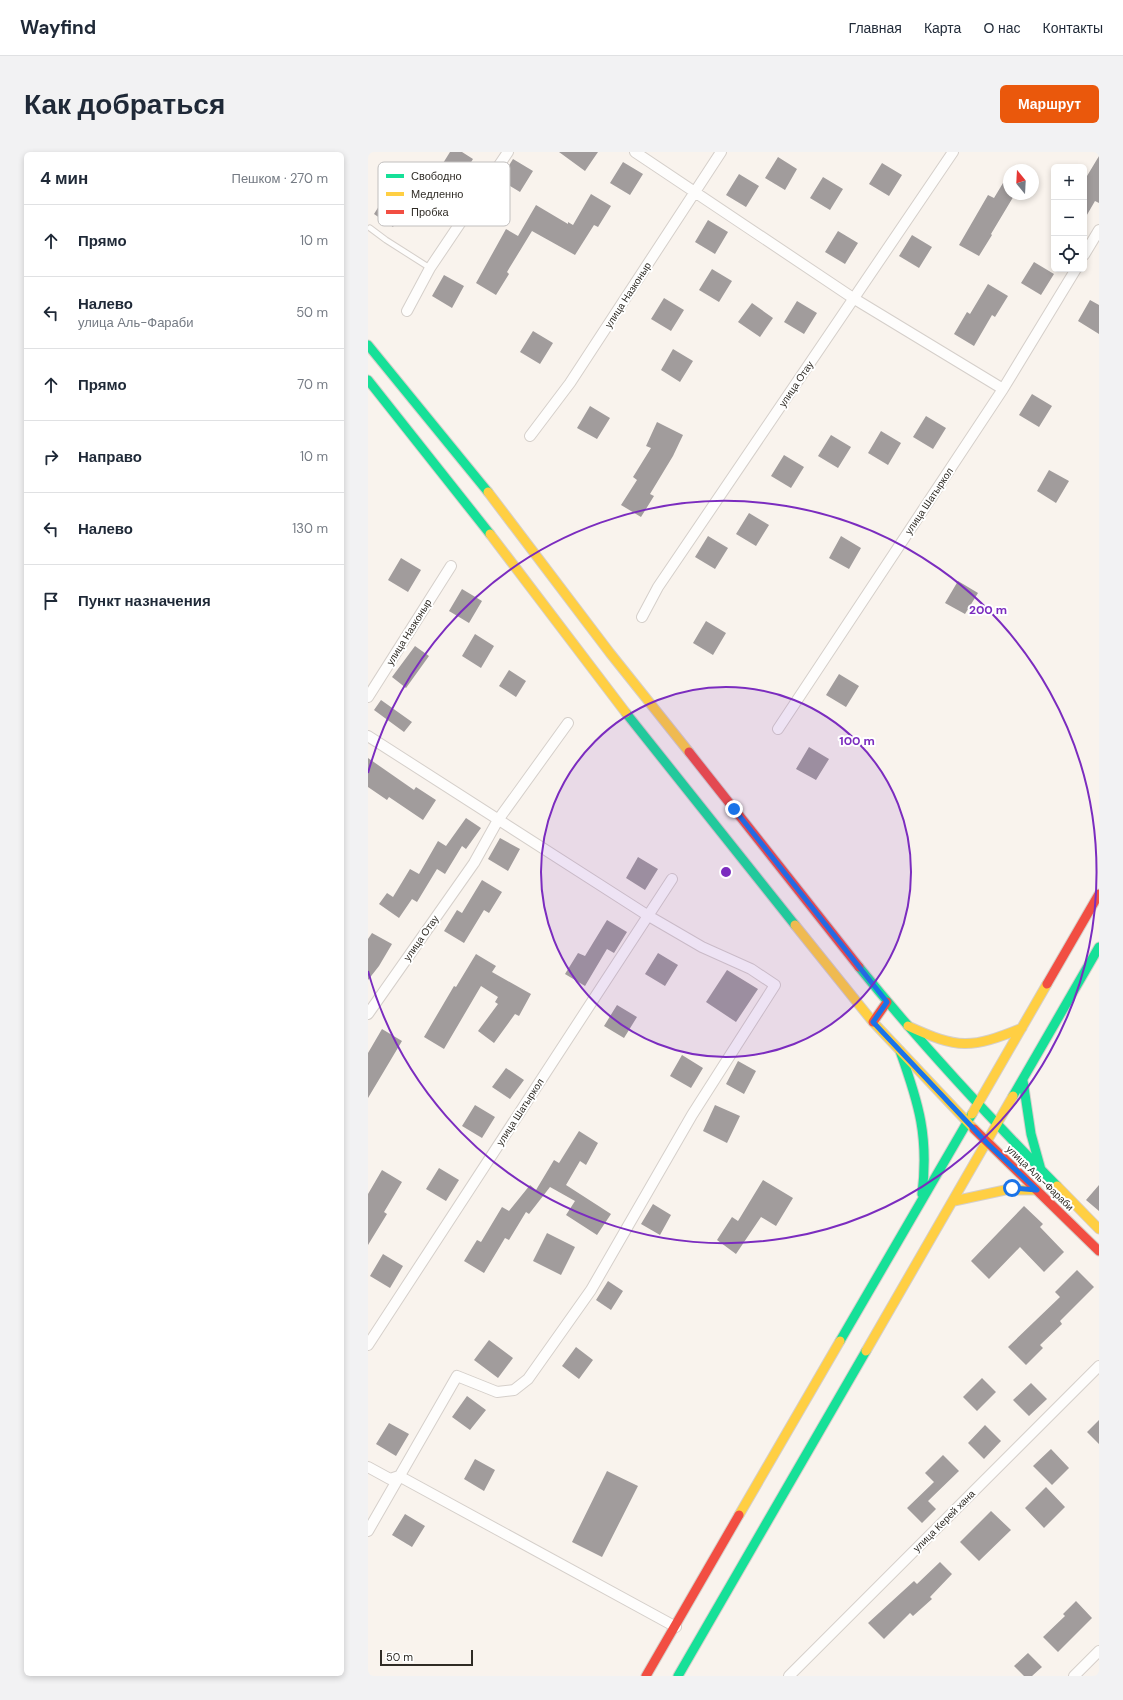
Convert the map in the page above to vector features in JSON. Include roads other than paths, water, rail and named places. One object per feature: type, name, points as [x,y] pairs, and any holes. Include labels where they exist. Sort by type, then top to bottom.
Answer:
[{"type":"main road","name":"улица Аль-Фараби","points":[[368,345],[493,498],[610,654],[887,1002],[977,1104],[1099,1229]]},
{"type":"main road","name":"улица Аль-Фараби","points":[[368,380],[478,518],[595,673],[717,829],[873,1022],[968,1121],[987,1143],[1099,1251]]},
{"type":"main road","points":[[646,1676],[676,1627],[1099,894]]},
{"type":"main road","points":[[678,1676],[954,1201],[996,1124],[1023,1081],[1099,947]]},
{"type":"main road","points":[[873,1022],[887,1002]]},
{"type":"main road","points":[[908,1026],[936,1039],[961,1045],[984,1042],[1022,1028]]},
{"type":"main road","points":[[900,1051],[916,1098],[921,1120],[925,1154],[922,1201]]},
{"type":"main road","points":[[1023,1081],[1031,1134],[1042,1172]]},
{"type":"main road","points":[[954,1201],[1007,1188],[1037,1190]]},
{"type":"street","points":[[501,162],[508,152]]},
{"type":"street","points":[[635,152],[694,193],[854,298],[1003,389]]},
{"type":"street","name":"улица Назконыр","points":[[530,436],[570,383],[721,152]]},
{"type":"street","name":"улица Отау","points":[[642,618],[658,587],[953,152]]},
{"type":"street","points":[[407,311],[430,268],[458,226]]},
{"type":"street","points":[[1087,250],[1099,230]]},
{"type":"street","name":"улица Шатыркол","points":[[778,729],[1003,389],[1074,272]]},
{"type":"street","name":"улица Назконыр","points":[[368,697],[451,566]]},
{"type":"street","name":"улица Отау","points":[[368,1014],[474,862],[498,820],[568,723]]},
{"type":"street","points":[[368,736],[648,914],[702,947],[751,969],[775,985],[692,1115],[591,1290],[528,1379],[514,1390],[497,1392],[457,1376],[368,1531]]},
{"type":"street","name":"улица Шатыркол","points":[[368,1345],[672,878]]},
{"type":"street","name":"улица Керей хана","points":[[789,1676],[1099,1366]]},
{"type":"street","points":[[368,1467],[390,1479],[399,1476],[676,1627]]},
{"type":"street","points":[[1074,1676],[1099,1651]]},
{"type":"lane","points":[[370,228],[430,268]]}]
